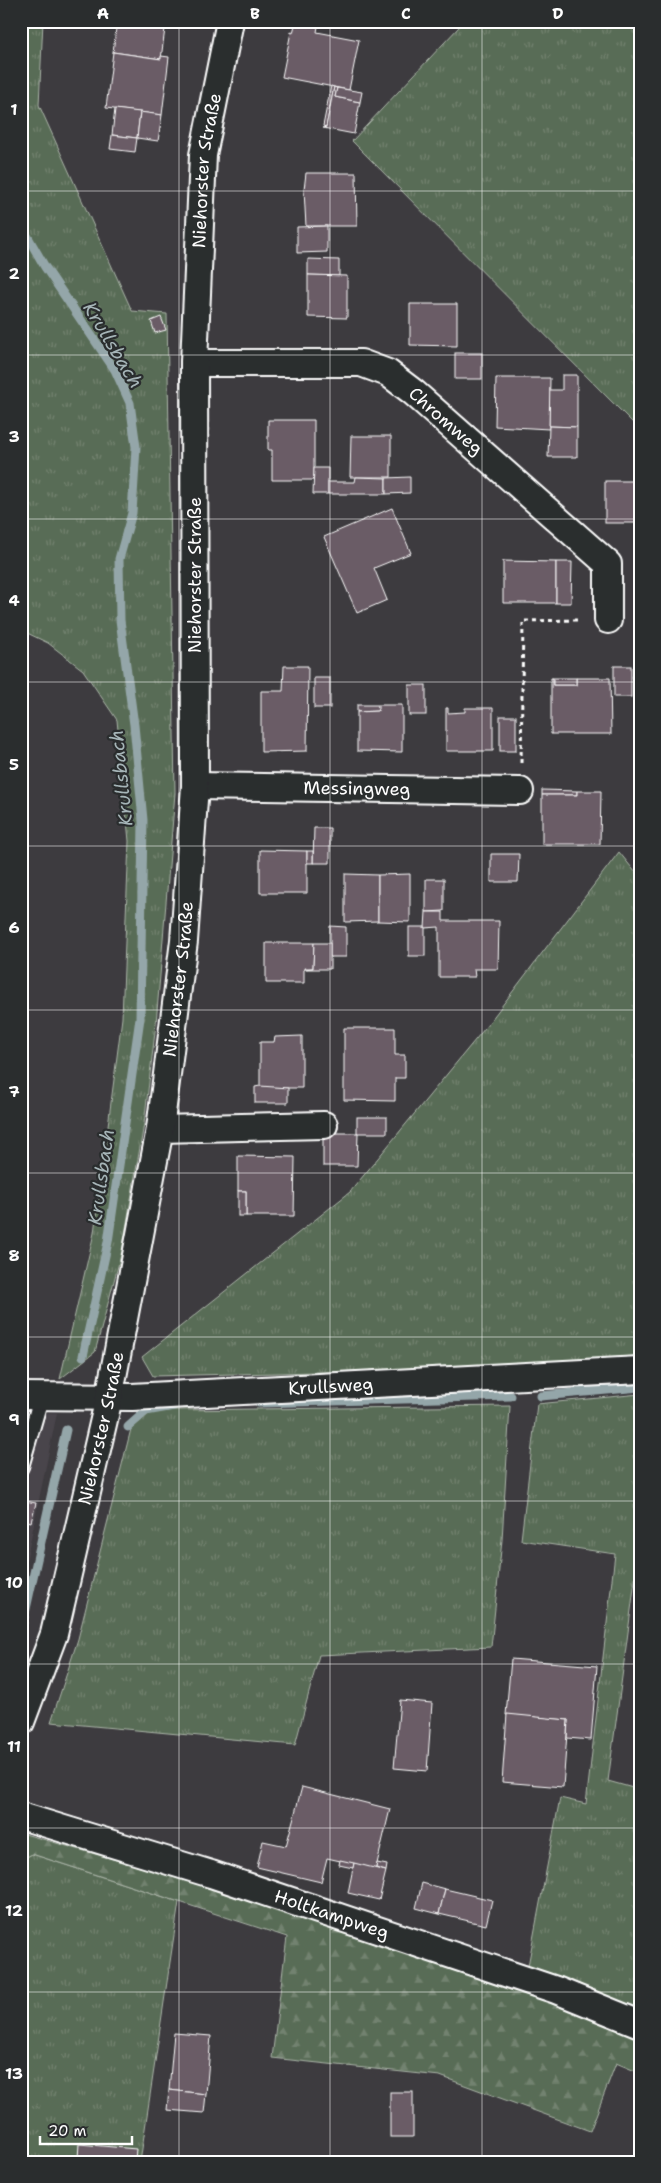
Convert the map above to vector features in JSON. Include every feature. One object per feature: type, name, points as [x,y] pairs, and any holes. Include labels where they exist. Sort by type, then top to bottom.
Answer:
[{"type":"street","name":"Niehorster Straße","points":[[22,1717],[54,1634],[109,1398],[160,1129],[184,941],[195,786],[194,364],[203,154],[230,21]]},
{"type":"street","name":"Chromweg","points":[[194,364],[362,363],[388,373],[413,392],[608,564],[608,620]]},
{"type":"street","name":"Messingweg","points":[[195,786],[520,791]]},
{"type":"street","points":[[160,1129],[324,1125]]},
{"type":"street","name":"Krullsweg","points":[[31,1397],[109,1398],[640,1370]]},
{"type":"street","name":"Holtkampweg","points":[[21,1816],[212,1874],[556,1990],[640,2024]]},
{"type":"lane","points":[[21,1466],[31,1397]]},
{"type":"path","points":[[520,791],[523,621],[608,620]]},
{"type":"shaded area","points":[[21,1412],[57,1413],[21,1586]]},
{"type":"green space","points":[[21,21],[43,21],[39,105],[132,311],[167,314],[175,793],[156,1024],[144,1124],[122,1251],[95,1352],[60,1379],[94,1233],[122,1018],[129,841],[117,720],[83,670],[48,643],[21,630]]},
{"type":"green space","points":[[460,21],[640,21],[640,430],[352,141],[459,27]]},
{"type":"green space","points":[[619,852],[640,878],[640,1358],[525,1367],[153,1376],[142,1357],[350,1192],[485,1028]]},
{"type":"green space","points":[[640,1394],[640,1543],[608,1781],[640,1790],[640,2012],[528,1966],[560,1798],[586,1804],[615,1554],[521,1540],[537,1404]]},
{"type":"green space","points":[[510,1406],[502,1540],[491,1647],[319,1655],[295,1745],[51,1722],[78,1639],[131,1429],[150,1413],[174,1410]]},
{"type":"green space","points":[[21,1833],[208,1886],[548,2000],[640,2038],[640,2073],[616,2063],[590,2131],[440,2076],[272,2058],[287,1937],[32,1854],[21,1860]]},
{"type":"green space","points":[[32,1854],[179,1902],[140,2162],[21,2162],[21,1860]]},
{"type":"building","points":[[117,21],[166,21],[161,59],[113,52]]},
{"type":"building","points":[[296,21],[319,21],[317,32],[359,40],[349,90],[282,77],[291,32],[293,33]]},
{"type":"building","points":[[113,52],[161,59],[161,56],[169,57],[162,115],[106,108]]},
{"type":"building","points":[[331,86],[334,87],[326,127],[323,126]]},
{"type":"building","points":[[334,87],[337,88],[335,97],[360,102],[354,134],[323,128],[326,127]]},
{"type":"building","points":[[337,88],[362,92],[360,102],[335,97]]},
{"type":"building","points":[[115,109],[140,112],[137,138],[112,135]]},
{"type":"building","points":[[140,112],[162,115],[158,141],[137,138]]},
{"type":"building","points":[[112,135],[137,138],[135,152],[110,149]]},
{"type":"building","points":[[306,173],[356,173],[357,226],[306,226],[304,190]]},
{"type":"building","points":[[327,226],[327,252],[297,253],[297,227]]},
{"type":"building","points":[[308,259],[339,260],[339,276],[308,275]]},
{"type":"building","points":[[308,275],[347,276],[347,318],[308,317]]},
{"type":"building","points":[[410,304],[457,304],[457,346],[410,345]]},
{"type":"building","points":[[161,317],[166,330],[155,333],[151,321]]},
{"type":"building","points":[[455,353],[482,353],[482,379],[455,379]]},
{"type":"building","points":[[562,375],[577,375],[577,427],[549,426],[549,390],[562,390]]},
{"type":"building","points":[[496,378],[550,378],[549,429],[495,426]]},
{"type":"building","points":[[268,420],[314,420],[314,480],[272,480],[272,450],[268,450]]},
{"type":"building","points":[[549,426],[577,427],[577,457],[548,457]]},
{"type":"building","points":[[351,436],[391,436],[391,477],[350,477]]},
{"type":"building","points":[[314,468],[328,468],[328,494],[313,494]]},
{"type":"building","points":[[356,477],[386,478],[386,494],[328,494],[328,482],[355,482]]},
{"type":"building","points":[[410,477],[410,493],[386,494],[386,478]]},
{"type":"building","points":[[605,481],[640,481],[640,523],[605,523]]},
{"type":"building","points":[[392,508],[411,553],[374,568],[387,600],[357,613],[324,537]]},
{"type":"building","points":[[503,561],[556,562],[556,603],[503,603]]},
{"type":"building","points":[[556,562],[572,562],[571,603],[556,603]]},
{"type":"building","points":[[284,666],[308,666],[307,751],[261,752],[261,691],[283,691]]},
{"type":"building","points":[[614,666],[631,666],[631,697],[614,697]]},
{"type":"building","points":[[314,678],[330,678],[330,708],[314,708]]},
{"type":"building","points":[[551,678],[553,678],[553,685],[576,685],[576,678],[610,678],[611,734],[551,734]]},
{"type":"building","points":[[553,678],[576,678],[576,685],[553,685]]},
{"type":"building","points":[[409,685],[426,685],[426,715],[409,715]]},
{"type":"building","points":[[357,705],[378,705],[378,711],[357,712]]},
{"type":"building","points":[[378,705],[402,705],[402,752],[357,751],[357,712],[378,711]]},
{"type":"building","points":[[446,708],[448,708],[448,713],[465,712],[465,708],[493,708],[493,751],[446,751]]},
{"type":"building","points":[[500,716],[516,716],[516,751],[500,751]]},
{"type":"building","points":[[542,790],[577,791],[577,795],[542,795]]},
{"type":"building","points":[[577,791],[601,791],[600,844],[542,844],[542,795],[577,795]]},
{"type":"building","points":[[314,828],[330,828],[330,863],[313,863]]},
{"type":"building","points":[[260,850],[307,851],[307,893],[260,893]]},
{"type":"building","points":[[307,851],[313,851],[313,863],[307,863]]},
{"type":"building","points":[[491,854],[519,854],[518,882],[491,882]]},
{"type":"building","points":[[345,874],[378,875],[378,921],[345,922]]},
{"type":"building","points":[[410,874],[410,922],[378,921],[378,875]]},
{"type":"building","points":[[426,879],[444,879],[444,911],[426,912]]},
{"type":"building","points":[[426,912],[443,912],[443,921],[499,921],[498,969],[474,969],[475,977],[439,977],[439,927],[425,928]]},
{"type":"building","points":[[330,926],[346,927],[346,957],[330,957]]},
{"type":"building","points":[[409,927],[425,927],[425,956],[409,956]]},
{"type":"building","points":[[266,943],[314,943],[313,968],[304,968],[304,983],[266,983]]},
{"type":"building","points":[[314,943],[330,943],[330,969],[304,969],[313,968]]},
{"type":"building","points":[[344,1028],[395,1028],[395,1055],[405,1055],[405,1078],[395,1078],[395,1101],[344,1100]]},
{"type":"building","points":[[302,1036],[302,1088],[260,1088],[260,1042],[274,1042],[275,1037]]},
{"type":"building","points":[[255,1087],[288,1088],[288,1103],[255,1103]]},
{"type":"building","points":[[357,1117],[387,1117],[387,1133],[357,1133]]},
{"type":"building","points":[[323,1133],[358,1133],[357,1166],[323,1166]]},
{"type":"building","points":[[238,1156],[295,1157],[294,1216],[246,1216],[246,1191],[238,1191]]},
{"type":"building","points":[[238,1191],[246,1191],[246,1216],[238,1216]]},
{"type":"building","points":[[25,1501],[36,1503],[31,1522],[21,1519]]},
{"type":"building","points":[[511,1659],[597,1666],[591,1740],[567,1738],[568,1720],[506,1715]]},
{"type":"building","points":[[400,1700],[432,1703],[427,1771],[394,1768]]},
{"type":"building","points":[[507,1714],[568,1720],[563,1787],[502,1782]]},
{"type":"building","points":[[302,1787],[390,1809],[376,1868],[385,1871],[327,1858],[321,1882],[257,1867],[263,1841],[286,1846]]},
{"type":"building","points":[[340,1860],[354,1863],[353,1868],[339,1865]]},
{"type":"building","points":[[354,1863],[386,1871],[379,1900],[348,1893]]},
{"type":"building","points":[[377,1863],[387,1865],[386,1871],[376,1868]]},
{"type":"building","points":[[422,1883],[445,1889],[439,1914],[416,1908]]},
{"type":"building","points":[[445,1889],[492,1900],[486,1925],[439,1914]]},
{"type":"building","points":[[174,2033],[211,2036],[206,2094],[169,2090]]},
{"type":"building","points":[[169,2090],[206,2094],[204,2113],[167,2110]]},
{"type":"building","points":[[390,2092],[413,2092],[413,2137],[390,2137]]},
{"type":"building","points":[[79,2144],[136,2149],[135,2162],[78,2158]]},
{"type":"waterway","name":"Krullsbach","points":[[21,225],[45,267],[115,370],[130,403],[136,447],[132,513],[119,559],[120,620],[134,725],[143,820],[140,1018],[108,1242],[83,1356]]},
{"type":"waterway","points":[[541,1396],[640,1387]]},
{"type":"waterway","points":[[259,1403],[511,1396]]},
{"type":"waterway","points":[[128,1427],[146,1411],[174,1406]]},
{"type":"waterway","points":[[21,1631],[66,1430]]}]
